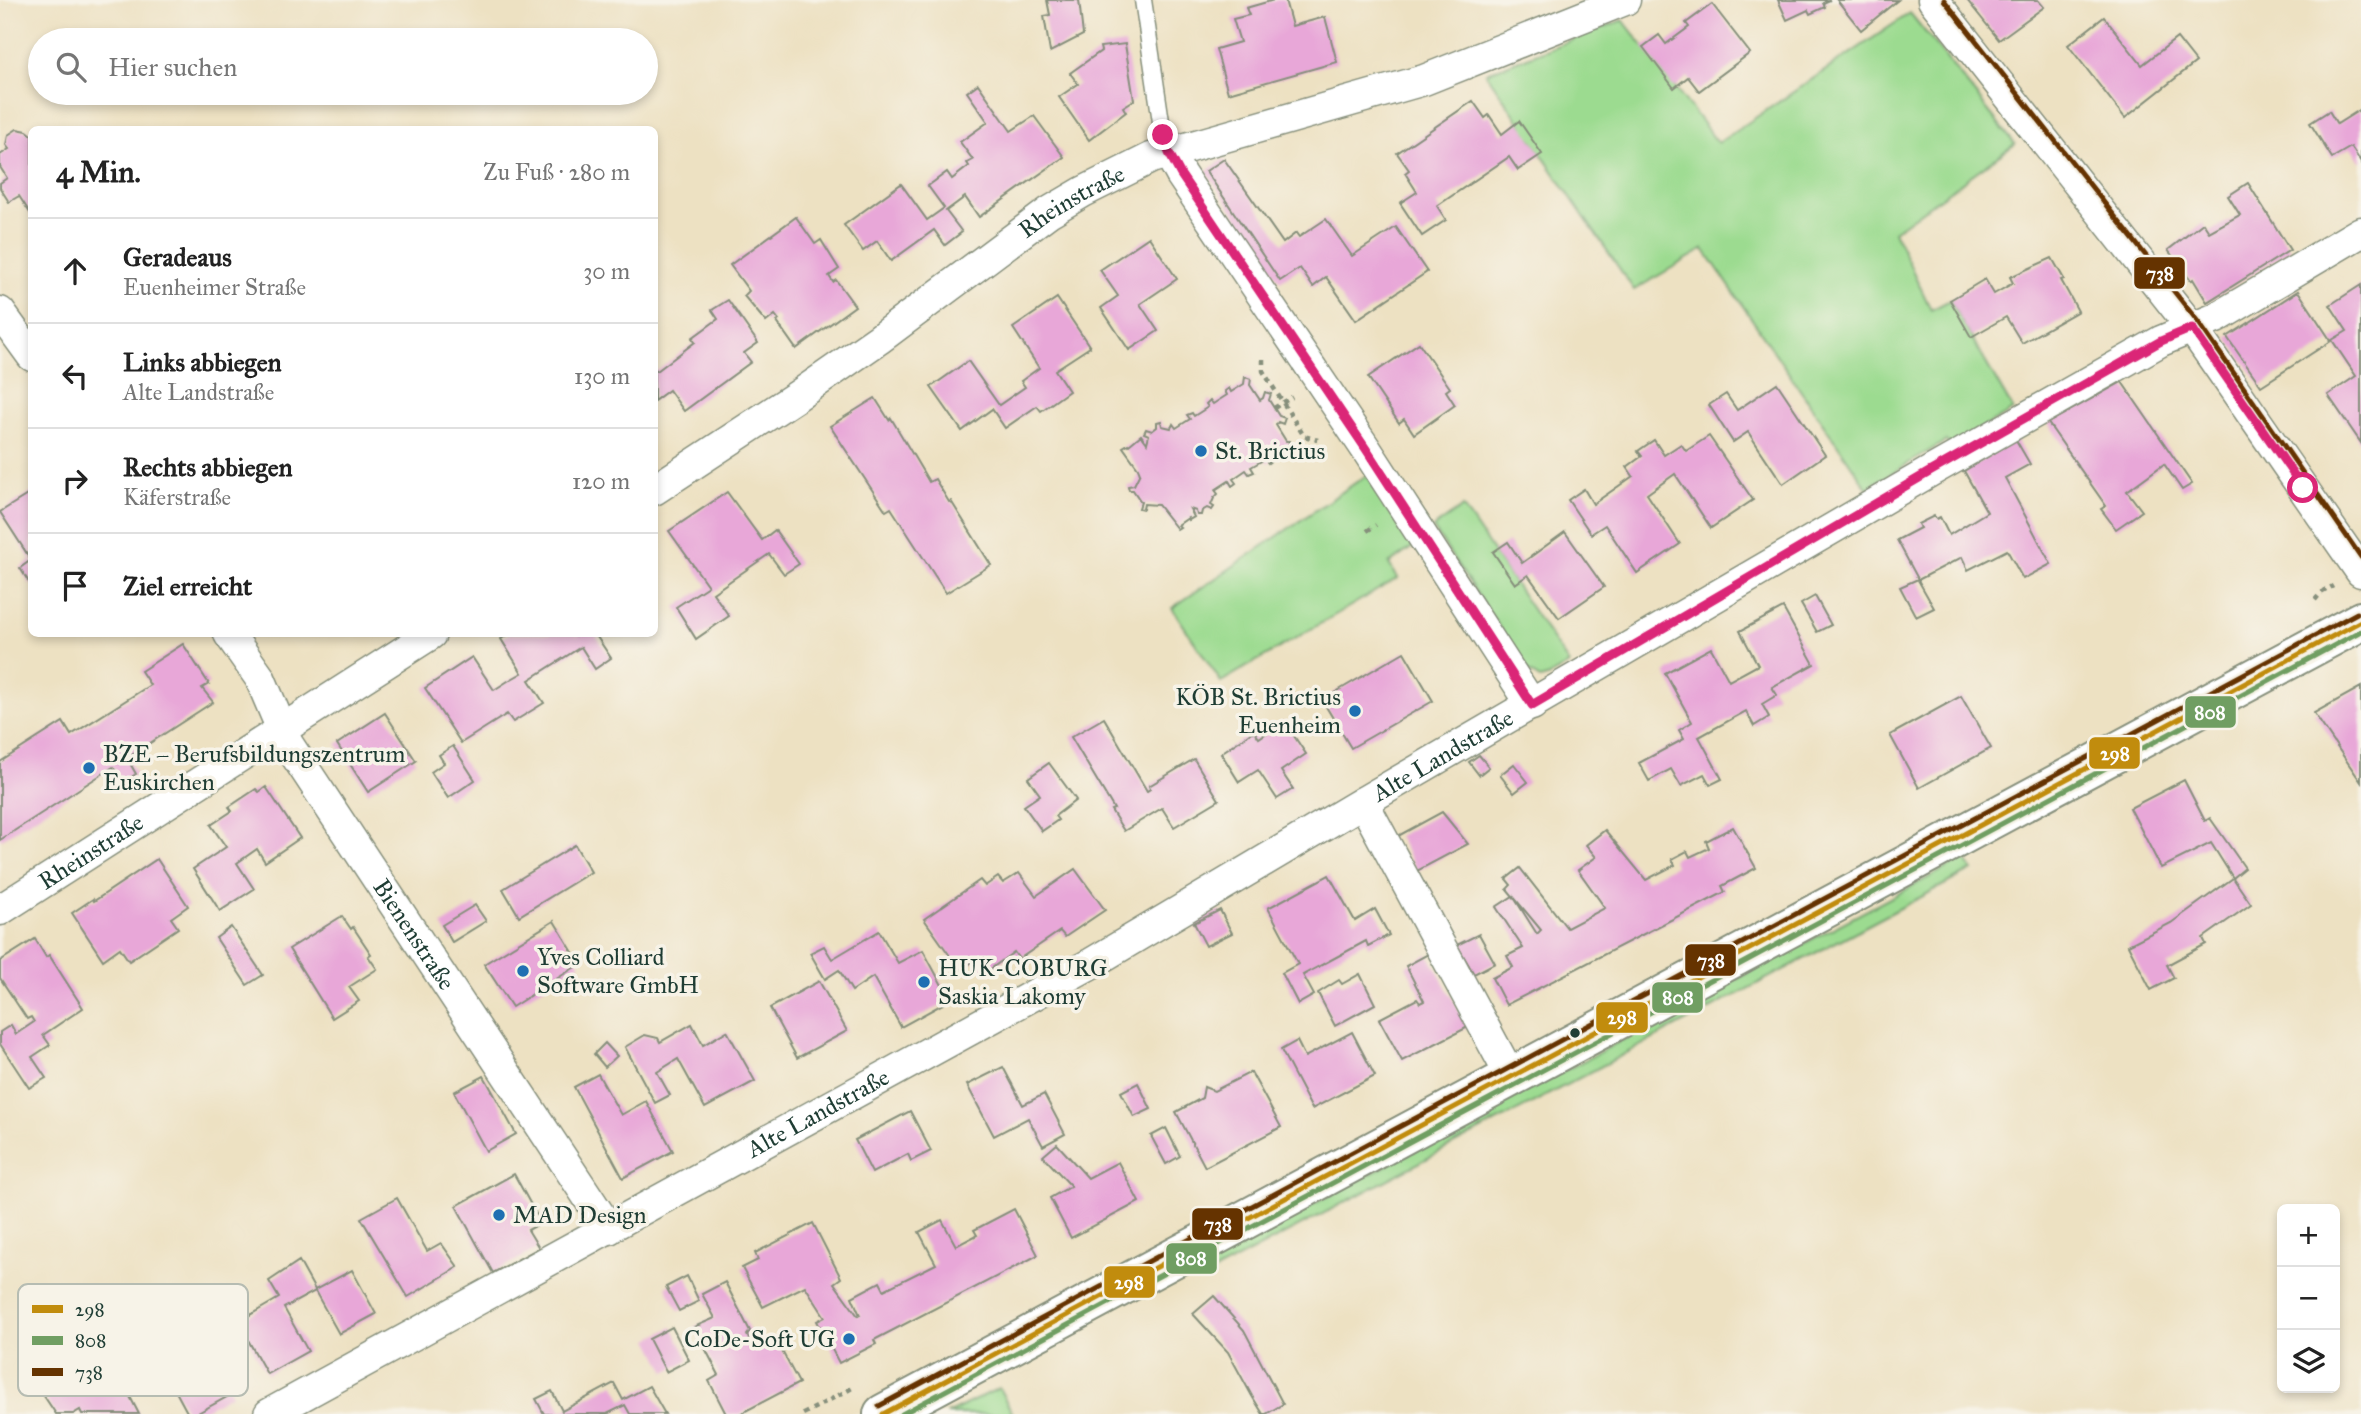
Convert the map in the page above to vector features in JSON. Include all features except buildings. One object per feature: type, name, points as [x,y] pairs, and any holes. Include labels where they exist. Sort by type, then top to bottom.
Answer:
[{"type":"main road","points":[[883,1414],[2361,621]]},
{"type":"street","name":"Rheinstraße","points":[[658,486],[739,435],[868,346],[1049,212],[1083,191],[1151,158],[1424,80],[1625,0]]},
{"type":"street","points":[[1933,0],[2192,328],[2361,572]]},
{"type":"street","points":[[1169,153],[1532,705]]},
{"type":"street","name":"Alte Landstraße","points":[[269,1414],[1092,963],[1966,451],[2161,341],[2216,318],[2361,232]]},
{"type":"street","points":[[0,312],[28,350]]},
{"type":"street","name":"Bienenstraße","points":[[231,637],[260,678],[288,744],[609,1229]]},
{"type":"street","name":"Rheinstraße","points":[[0,910],[426,637]]},
{"type":"street","name":"Alte Landstraße","points":[[1363,802],[1511,1077]]},
{"type":"lane","points":[[1143,0],[1163,135],[1169,153]]},
{"type":"green space","points":[[1910,13],[2015,144],[1894,231],[1931,310],[1950,300],[2013,410],[1951,446],[1946,441],[1867,488],[1704,249],[1634,290],[1486,73],[1623,20],[1718,143]]},
{"type":"green space","points":[[1367,475],[1414,546],[1389,564],[1398,578],[1221,682],[1172,608]]},
{"type":"green space","points":[[1463,507],[1569,664],[1547,677],[1540,679],[1529,672],[1433,528]]},
{"type":"green space","points":[[1965,858],[1972,870],[1200,1279],[1197,1274],[1203,1263]]},
{"type":"green space","points":[[999,1388],[1013,1414],[947,1414]]},
{"type":"transit line","name":"738","points":[[1944,0],[2199,323],[2361,557]]},
{"type":"transit line","name":"738","points":[[879,1406],[2357,613]]},
{"type":"transit line","name":"298","points":[[883,1414],[2361,621]]},
{"type":"transit line","name":"808","points":[[902,1414],[2361,631]]},
{"type":"place","name":"St. Brictius","points":[[1201,451]]},
{"type":"place","name":"KÖB St. Brictius Euenheim","points":[[1355,711]]},
{"type":"place","name":"BZE – Berufsbildungszentrum Euskirchen","points":[[89,768]]},
{"type":"place","name":"Yves Colliard Software GmbH","points":[[523,971]]},
{"type":"place","name":"HUK-COBURG Saskia Lakomy","points":[[924,982]]},
{"type":"place","name":"MAD Design","points":[[499,1215]]},
{"type":"place","name":"CoDe-Soft UG","points":[[849,1339]]},
{"type":"route","points":[[1163,135],[1181,175],[1366,449],[1532,705],[1931,471],[2161,341],[2192,328],[2303,488]]}]
